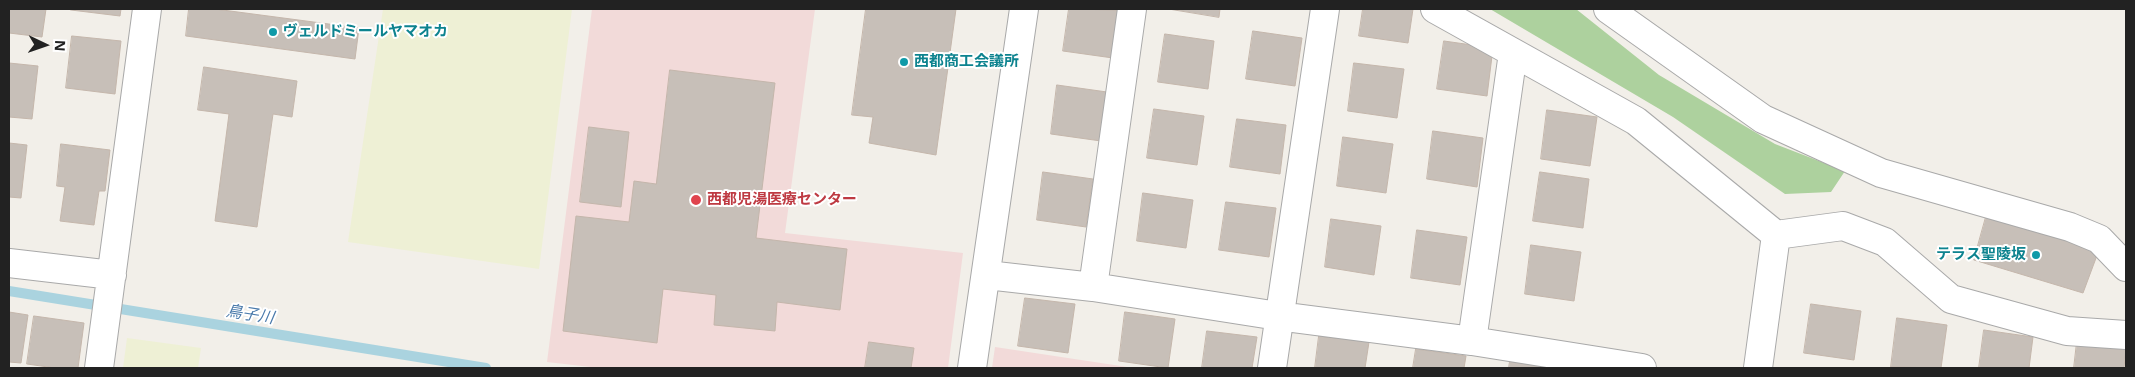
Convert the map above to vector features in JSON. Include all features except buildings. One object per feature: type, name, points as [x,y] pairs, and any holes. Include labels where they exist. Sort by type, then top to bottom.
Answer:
[{"type":"street","points":[[99,368],[147,9]]},
{"type":"street","points":[[972,368],[1024,9]]},
{"type":"street","points":[[1093,287],[1132,9]]},
{"type":"street","points":[[1272,368],[1278,316],[1324,9]]},
{"type":"street","points":[[1435,9],[1636,121],[1776,235],[1843,226],[1885,242],[1951,299],[2067,331],[2126,335]]},
{"type":"street","points":[[1608,9],[1763,119],[1881,172],[2070,227],[2099,238],[2126,267]]},
{"type":"street","points":[[1472,341],[1513,53]]},
{"type":"street","points":[[1758,368],[1776,235]]},
{"type":"street","points":[[9,263],[112,275]]},
{"type":"street","points":[[986,274],[1093,287],[1278,316],[1472,341],[1642,368]]},
{"type":"shaded area","points":[[592,9],[815,9],[785,233],[963,253],[948,368],[599,368],[547,362]]},
{"type":"shaded area","points":[[995,347],[1134,368],[992,368]]},
{"type":"green space","points":[[383,9],[572,9],[539,269],[348,242]]},
{"type":"green space","points":[[1490,9],[1576,9],[1659,75],[1775,144],[1845,171],[1831,192],[1785,194],[1673,117]]},
{"type":"green space","points":[[127,338],[201,348],[198,368],[123,368]]},
{"type":"waterway","name":"鳥子川","points":[[9,291],[486,368]]},
{"type":"place","name":"ヴェルドミールヤマオカ","points":[[273,32]]},
{"type":"place","name":"西都商工会議所","points":[[904,62]]},
{"type":"place","name":"西都児湯医療センター","points":[[696,200]]},
{"type":"place","name":"テラス聖陵坂","points":[[2036,255]]}]
